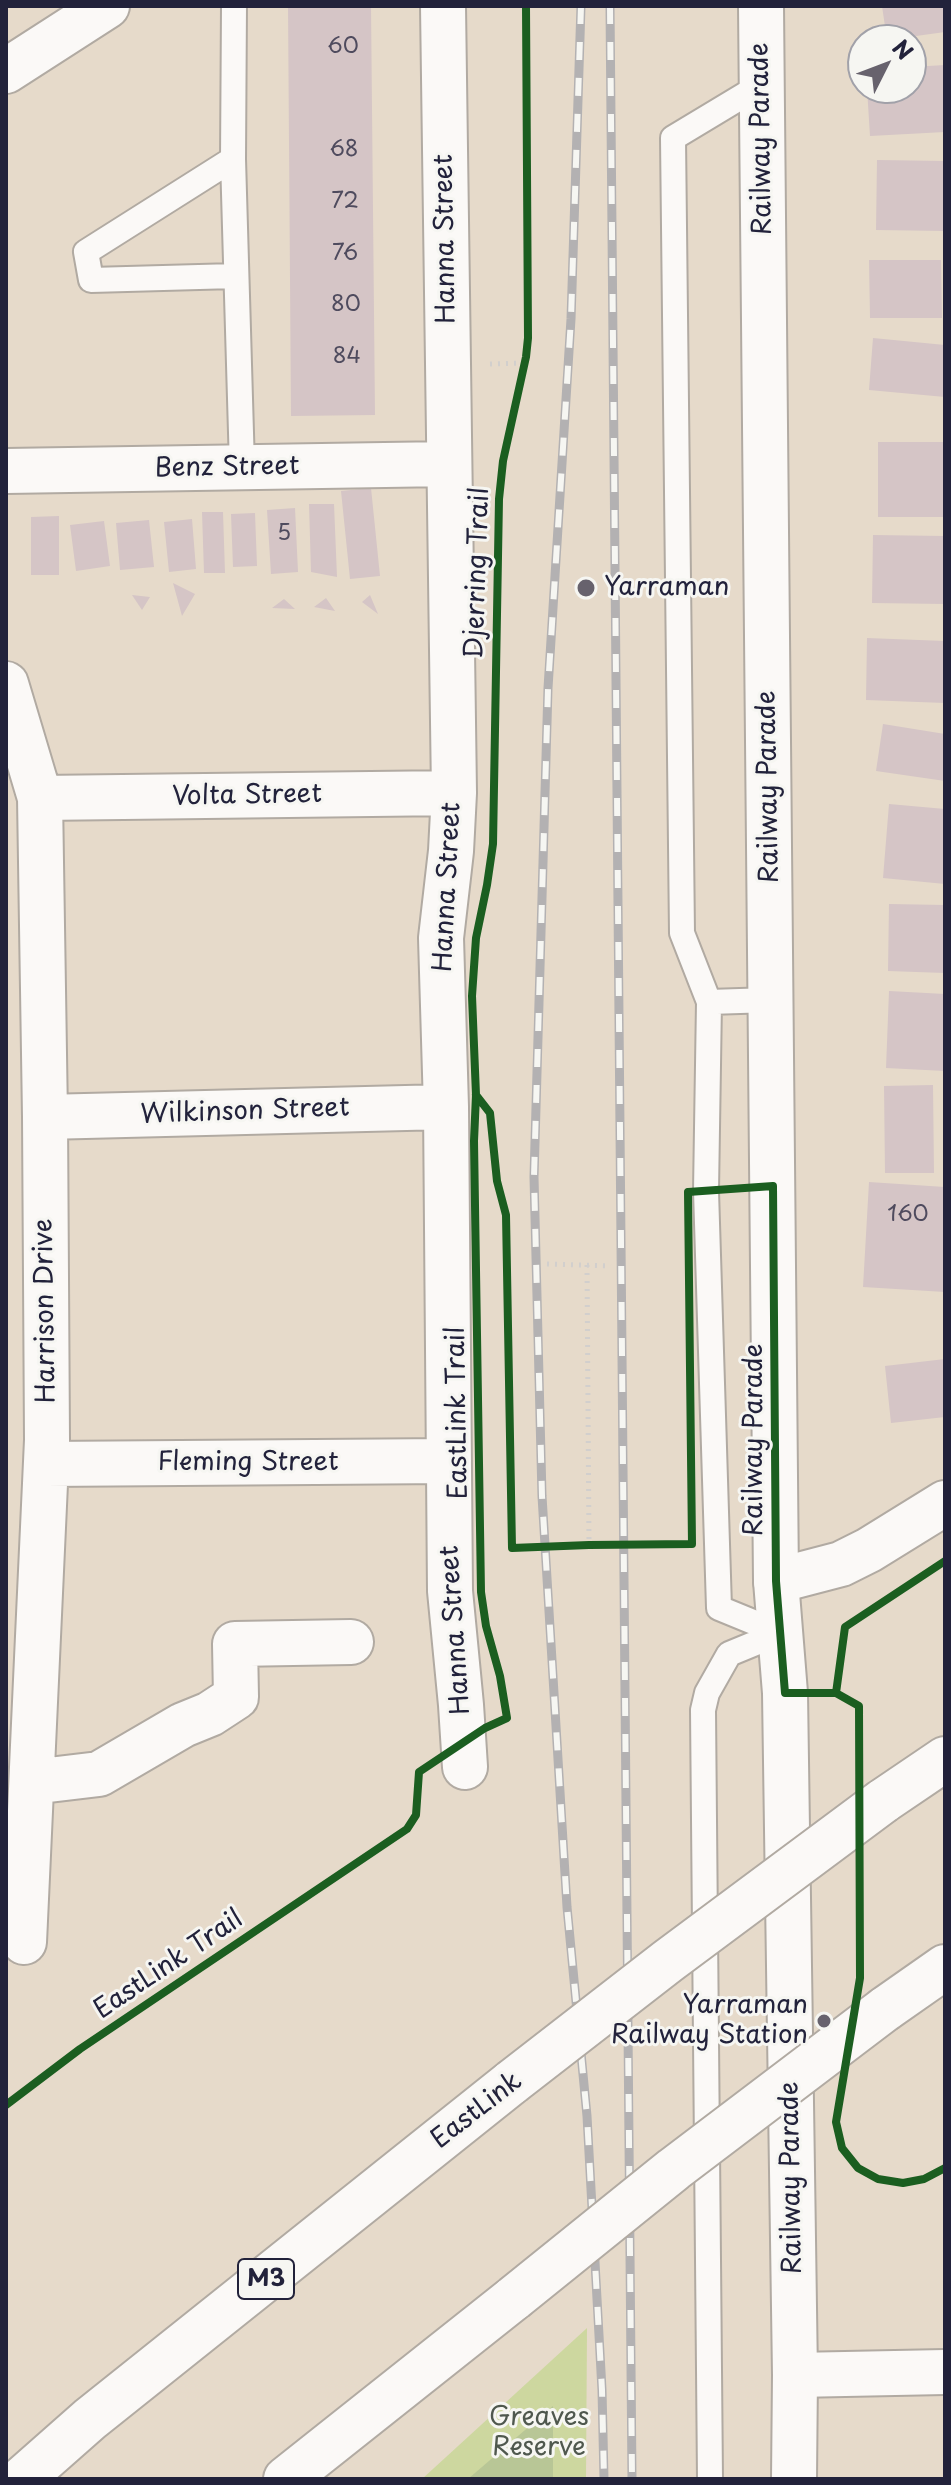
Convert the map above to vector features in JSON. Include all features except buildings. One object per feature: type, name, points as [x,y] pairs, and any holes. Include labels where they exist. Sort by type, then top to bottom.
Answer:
[{"type":"main road","points":[[6,71],[107,6]]},
{"type":"main road","name":"Hanna Street","points":[[443,6],[454,793],[442,930],[451,1601],[465,1767]]},
{"type":"main road","name":"Railway Parade","points":[[761,6],[776,1581],[785,1693],[794,2479]]},
{"type":"main road","name":"Benz Street","points":[[6,471],[448,464]]},
{"type":"main road","name":"Harrison Drive","points":[[6,684],[40,798],[45,1117],[46,1464],[24,1942]]},
{"type":"main road","name":"Volta Street","points":[[40,798],[454,793]]},
{"type":"main road","name":"Wilkinson Street","points":[[45,1117],[446,1107]]},
{"type":"main road","name":"Fleming Street","points":[[46,1464],[449,1461]]},
{"type":"main road","points":[[776,1581],[841,1564],[945,1503]]},
{"type":"main road","points":[[32,1782],[99,1774],[236,1697],[235,1644],[351,1642]]},
{"type":"main road","name":"EastLink","points":[[22,2479],[90,2419],[512,2082],[668,1961],[883,1801],[945,1759]]},
{"type":"main road","points":[[286,2479],[674,2169],[945,1967]]},
{"type":"main road","points":[[795,2375],[945,2372]]},
{"type":"lane","points":[[234,6],[235,276],[242,467]]},
{"type":"lane","points":[[761,85],[673,138],[682,933],[709,1002],[706,1191],[719,1608],[780,1633]]},
{"type":"lane","points":[[233,159],[86,252],[91,280],[235,276]]},
{"type":"lane","points":[[709,1002],[771,1000]]},
{"type":"lane","points":[[710,2479],[703,1710],[707,1693],[729,1654],[780,1633]]},
{"type":"path","points":[[522,373],[526,357]]},
{"type":"path","points":[[547,1264],[611,1266]]},
{"type":"path","points":[[587,1265],[589,1545]]},
{"type":"green space","name":"Greaves Reserve","points":[[587,2328],[586,2479],[422,2479]]},
{"type":"green space","points":[[553,2406],[553,2479],[468,2479]]},
{"type":"railway","points":[[581,6],[571,319],[548,688],[534,1177],[542,1496],[567,1907],[587,2116],[604,2479]]},
{"type":"railway","points":[[610,6],[632,2479]]},
{"type":"cycle path","name":"Djerring Trail","points":[[6,2105],[80,2049],[407,1829],[416,1815],[419,1772],[485,1728],[507,1718],[481,1592],[474,1141],[476,1095],[472,996],[476,938],[493,844],[499,499],[503,461],[528,338],[526,6]]},
{"type":"cycle path","points":[[476,1095],[490,1113],[497,1181],[506,1215],[512,1548],[692,1544],[688,1192],[773,1186],[776,1581],[785,1693],[836,1693],[859,1706],[860,1978],[836,2122],[842,2148],[858,2168],[878,2179],[903,2183],[924,2179],[945,2168]]},
{"type":"cycle path","points":[[836,1693],[845,1627],[945,1561]]},
{"type":"place","name":"Yarraman","points":[[586,588]]},
{"type":"place","name":"Yarraman Railway Station","points":[[824,2021]]}]
